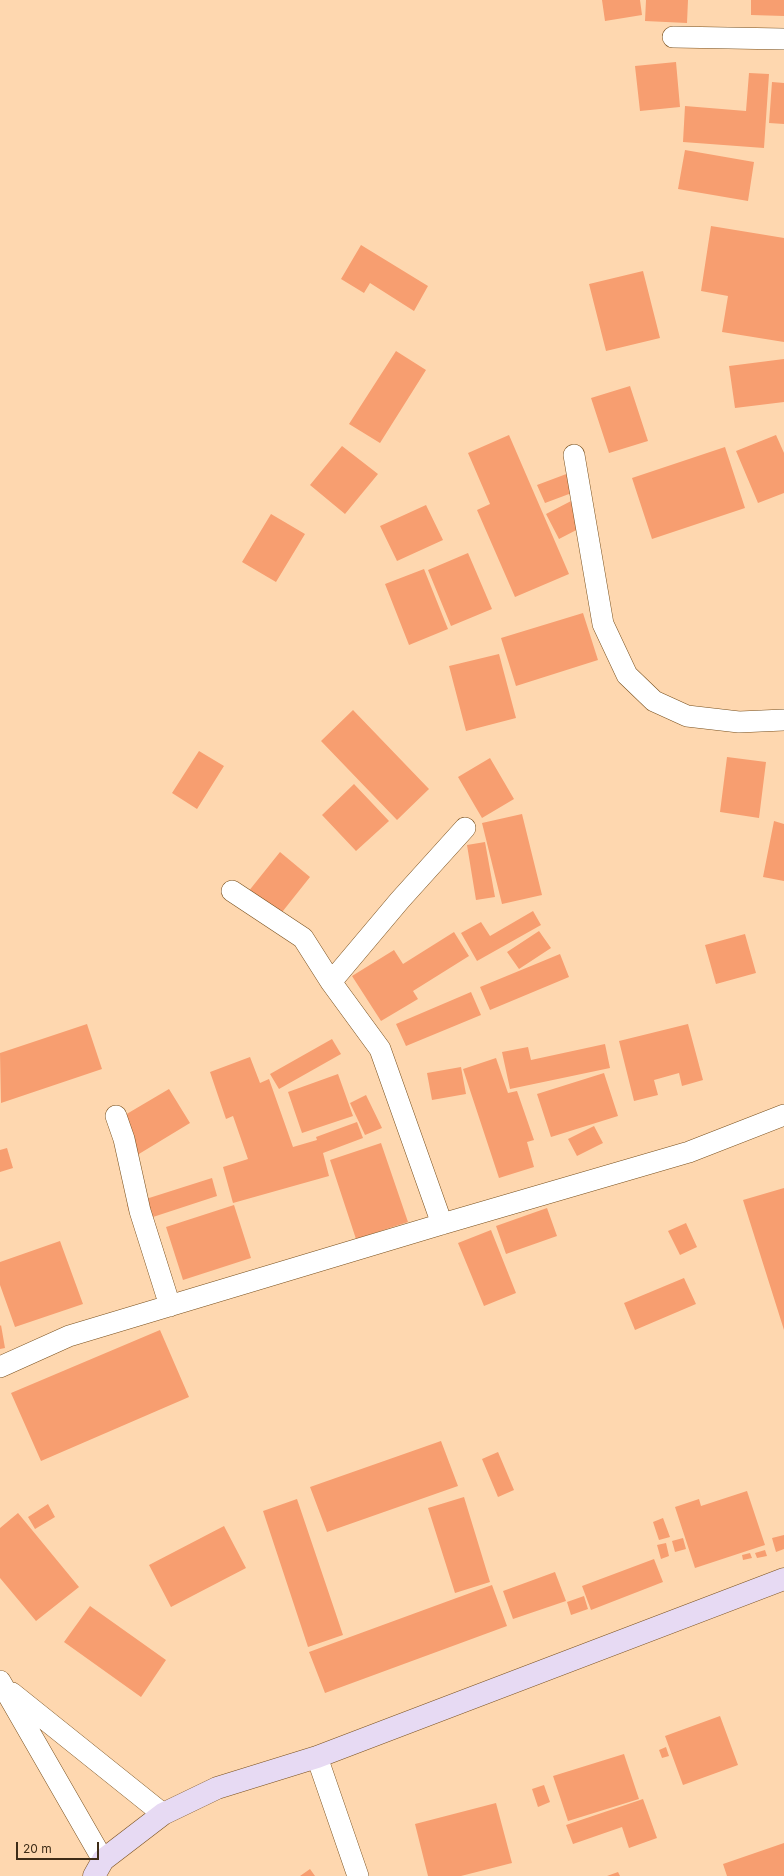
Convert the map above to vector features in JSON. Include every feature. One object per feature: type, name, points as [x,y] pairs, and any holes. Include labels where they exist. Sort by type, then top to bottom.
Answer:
[{"type":"street","points":[[673,37],[784,39]]},
{"type":"street","points":[[574,455],[603,624],[626,675],[654,701],[687,716],[739,722],[784,720]]},
{"type":"street","points":[[331,982],[400,900],[465,828]]},
{"type":"street","points":[[232,891],[303,938],[331,982],[380,1049],[442,1224]]},
{"type":"street","points":[[0,1367],[69,1336],[442,1224],[689,1152],[784,1115]]},
{"type":"street","points":[[116,1116],[124,1139],[140,1211],[170,1306]]},
{"type":"street","points":[[2,1683],[98,1868],[163,1814],[217,1788],[317,1758],[784,1579]]},
{"type":"street","points":[[2,1683],[163,1814]]},
{"type":"street","points":[[317,1758],[358,1876]]},
{"type":"building","points":[[602,0],[640,0],[642,15],[605,21]]},
{"type":"building","points":[[646,0],[688,0],[687,23],[645,21]]},
{"type":"building","points":[[751,0],[784,0],[784,16],[751,15]]},
{"type":"building","points":[[676,62],[680,107],[640,111],[635,66]]},
{"type":"building","points":[[749,73],[769,74],[764,148],[683,142],[685,106],[746,111]]},
{"type":"building","points":[[772,82],[784,83],[784,124],[769,123]]},
{"type":"building","points":[[685,150],[754,162],[748,201],[678,189]]},
{"type":"building","points":[[711,226],[784,238],[784,342],[722,332],[728,296],[701,291]]},
{"type":"building","points":[[361,245],[428,286],[414,311],[370,283],[364,293],[341,279]]},
{"type":"building","points":[[643,271],[660,338],[606,351],[589,284]]},
{"type":"building","points":[[396,351],[426,370],[380,443],[349,424]]},
{"type":"building","points":[[784,359],[784,402],[735,408],[729,366]]},
{"type":"building","points":[[630,386],[648,441],[609,453],[591,398]]},
{"type":"building","points":[[509,435],[569,574],[515,597],[477,510],[490,504],[468,453]]},
{"type":"building","points":[[776,435],[784,453],[784,493],[758,503],[736,451]]},
{"type":"building","points":[[342,446],[378,474],[345,514],[310,485]]},
{"type":"building","points":[[725,447],[745,508],[652,539],[632,478]]},
{"type":"building","points":[[569,473],[577,491],[545,503],[537,485]]},
{"type":"building","points":[[573,500],[586,525],[559,539],[546,514]]},
{"type":"building","points":[[426,505],[443,540],[397,561],[380,526]]},
{"type":"building","points":[[271,514],[305,534],[276,582],[242,562]]},
{"type":"building","points":[[468,553],[492,609],[451,626],[428,570]]},
{"type":"building","points":[[424,569],[448,629],[409,645],[385,584]]},
{"type":"building","points":[[583,613],[598,660],[516,686],[501,638]]},
{"type":"building","points":[[499,654],[516,718],[466,731],[449,666]]},
{"type":"building","points":[[353,710],[429,789],[397,820],[321,741]]},
{"type":"building","points":[[199,751],[224,766],[197,809],[172,793]]},
{"type":"building","points":[[727,757],[766,762],[759,818],[720,812]]},
{"type":"building","points":[[490,758],[514,799],[482,818],[458,777]]},
{"type":"building","points":[[354,784],[389,821],[356,851],[322,815]]},
{"type":"building","points":[[522,814],[542,895],[502,904],[482,823]]},
{"type":"building","points":[[774,821],[784,824],[784,881],[763,877]]},
{"type":"building","points":[[485,842],[495,897],[476,900],[467,845]]},
{"type":"building","points":[[280,852],[310,877],[275,921],[244,897]]},
{"type":"building","points":[[533,911],[541,925],[477,961],[461,933],[481,922],[490,936]]},
{"type":"building","points":[[539,931],[551,948],[519,969],[507,952]]},
{"type":"building","points":[[454,932],[469,956],[413,991],[418,999],[381,1021],[352,976],[394,950],[403,964]]},
{"type":"building","points":[[745,934],[756,973],[716,984],[705,945]]},
{"type":"building","points":[[560,954],[569,977],[490,1010],[480,987]]},
{"type":"building","points":[[471,992],[481,1015],[406,1046],[396,1024]]},
{"type":"building","points":[[87,1024],[102,1069],[1,1103],[0,1053]]},
{"type":"building","points":[[688,1024],[703,1080],[682,1086],[679,1073],[654,1080],[658,1095],[634,1101],[619,1041]]},
{"type":"building","points":[[332,1039],[341,1054],[279,1089],[270,1074]]},
{"type":"building","points":[[605,1044],[610,1068],[510,1089],[502,1052],[528,1047],[531,1060]]},
{"type":"building","points":[[250,1057],[260,1083],[269,1079],[293,1147],[317,1140],[316,1137],[357,1122],[363,1138],[323,1153],[329,1176],[233,1203],[223,1167],[248,1159],[233,1116],[226,1119],[210,1072]]},
{"type":"building","points":[[496,1058],[508,1093],[517,1091],[534,1140],[527,1142],[534,1167],[499,1178],[463,1069]]},
{"type":"building","points":[[461,1067],[466,1094],[432,1100],[427,1073]]},
{"type":"building","points":[[604,1073],[618,1116],[551,1137],[537,1094]]},
{"type":"building","points":[[338,1074],[353,1116],[302,1133],[288,1092]]},
{"type":"building","points":[[169,1089],[190,1123],[129,1160],[108,1125]]},
{"type":"building","points":[[366,1095],[382,1128],[365,1135],[350,1103]]},
{"type":"building","points":[[594,1126],[603,1143],[577,1156],[568,1139]]},
{"type":"building","points":[[381,1143],[408,1222],[356,1239],[330,1160]]},
{"type":"building","points":[[7,1148],[13,1168],[0,1172],[0,1150]]},
{"type":"building","points":[[212,1178],[217,1196],[153,1217],[172,1277],[152,1283],[127,1205]]},
{"type":"building","points":[[784,1188],[784,1330],[743,1200]]},
{"type":"building","points":[[234,1205],[251,1258],[183,1280],[166,1227]]},
{"type":"building","points":[[547,1208],[557,1236],[506,1254],[496,1226]]},
{"type":"building","points":[[686,1223],[697,1247],[680,1255],[668,1231]]},
{"type":"building","points":[[491,1230],[516,1293],[484,1306],[458,1243]]},
{"type":"building","points":[[60,1241],[83,1304],[15,1327],[0,1285],[0,1262]]},
{"type":"building","points":[[684,1278],[696,1304],[635,1330],[624,1303]]},
{"type":"building","points":[[1,1325],[5,1348],[0,1349],[0,1326]]},
{"type":"building","points":[[160,1330],[189,1397],[41,1461],[11,1393]]},
{"type":"building","points":[[441,1441],[458,1486],[327,1532],[310,1487]]},
{"type":"building","points":[[498,1452],[514,1490],[498,1497],[482,1459]]},
{"type":"building","points":[[747,1491],[765,1545],[695,1568],[675,1507],[699,1499],[701,1506]]},
{"type":"building","points":[[464,1497],[490,1582],[455,1593],[428,1508]]},
{"type":"building","points":[[297,1499],[343,1635],[308,1647],[263,1511]]},
{"type":"building","points":[[48,1504],[55,1517],[35,1529],[28,1517]]},
{"type":"building","points":[[18,1513],[79,1587],[36,1621],[0,1578],[0,1528]]},
{"type":"building","points":[[663,1518],[670,1537],[659,1540],[653,1522]]},
{"type":"building","points":[[224,1526],[246,1568],[171,1607],[149,1565]]},
{"type":"building","points":[[784,1535],[784,1549],[776,1552],[772,1538]]},
{"type":"building","points":[[683,1538],[686,1549],[675,1552],[672,1541]]},
{"type":"building","points":[[666,1543],[669,1556],[661,1559],[657,1545]]},
{"type":"building","points":[[765,1550],[767,1556],[757,1558],[755,1553]]},
{"type":"building","points":[[750,1553],[752,1558],[743,1560],[742,1555]]},
{"type":"building","points":[[654,1559],[663,1582],[591,1610],[582,1586]]},
{"type":"building","points":[[555,1572],[566,1601],[513,1619],[503,1591]]},
{"type":"building","points":[[492,1585],[507,1626],[325,1693],[309,1652]]},
{"type":"building","points":[[584,1596],[588,1609],[571,1615],[567,1602]]},
{"type":"building","points":[[90,1606],[166,1660],[141,1697],[64,1642]]},
{"type":"building","points":[[720,1716],[738,1765],[683,1785],[665,1736]]},
{"type":"building","points":[[666,1747],[669,1756],[662,1758],[659,1750]]},
{"type":"building","points":[[624,1754],[639,1799],[568,1821],[553,1776]]},
{"type":"building","points":[[544,1785],[550,1802],[538,1807],[532,1789]]},
{"type":"building","points":[[643,1799],[657,1838],[629,1848],[622,1827],[573,1844],[566,1825]]},
{"type":"building","points":[[496,1803],[512,1863],[461,1876],[428,1876],[415,1824]]},
{"type":"building","points":[[784,1843],[784,1876],[727,1876],[723,1864]]},
{"type":"building","points":[[310,1869],[315,1876],[300,1876]]},
{"type":"building","points":[[618,1872],[620,1876],[607,1876]]}]
